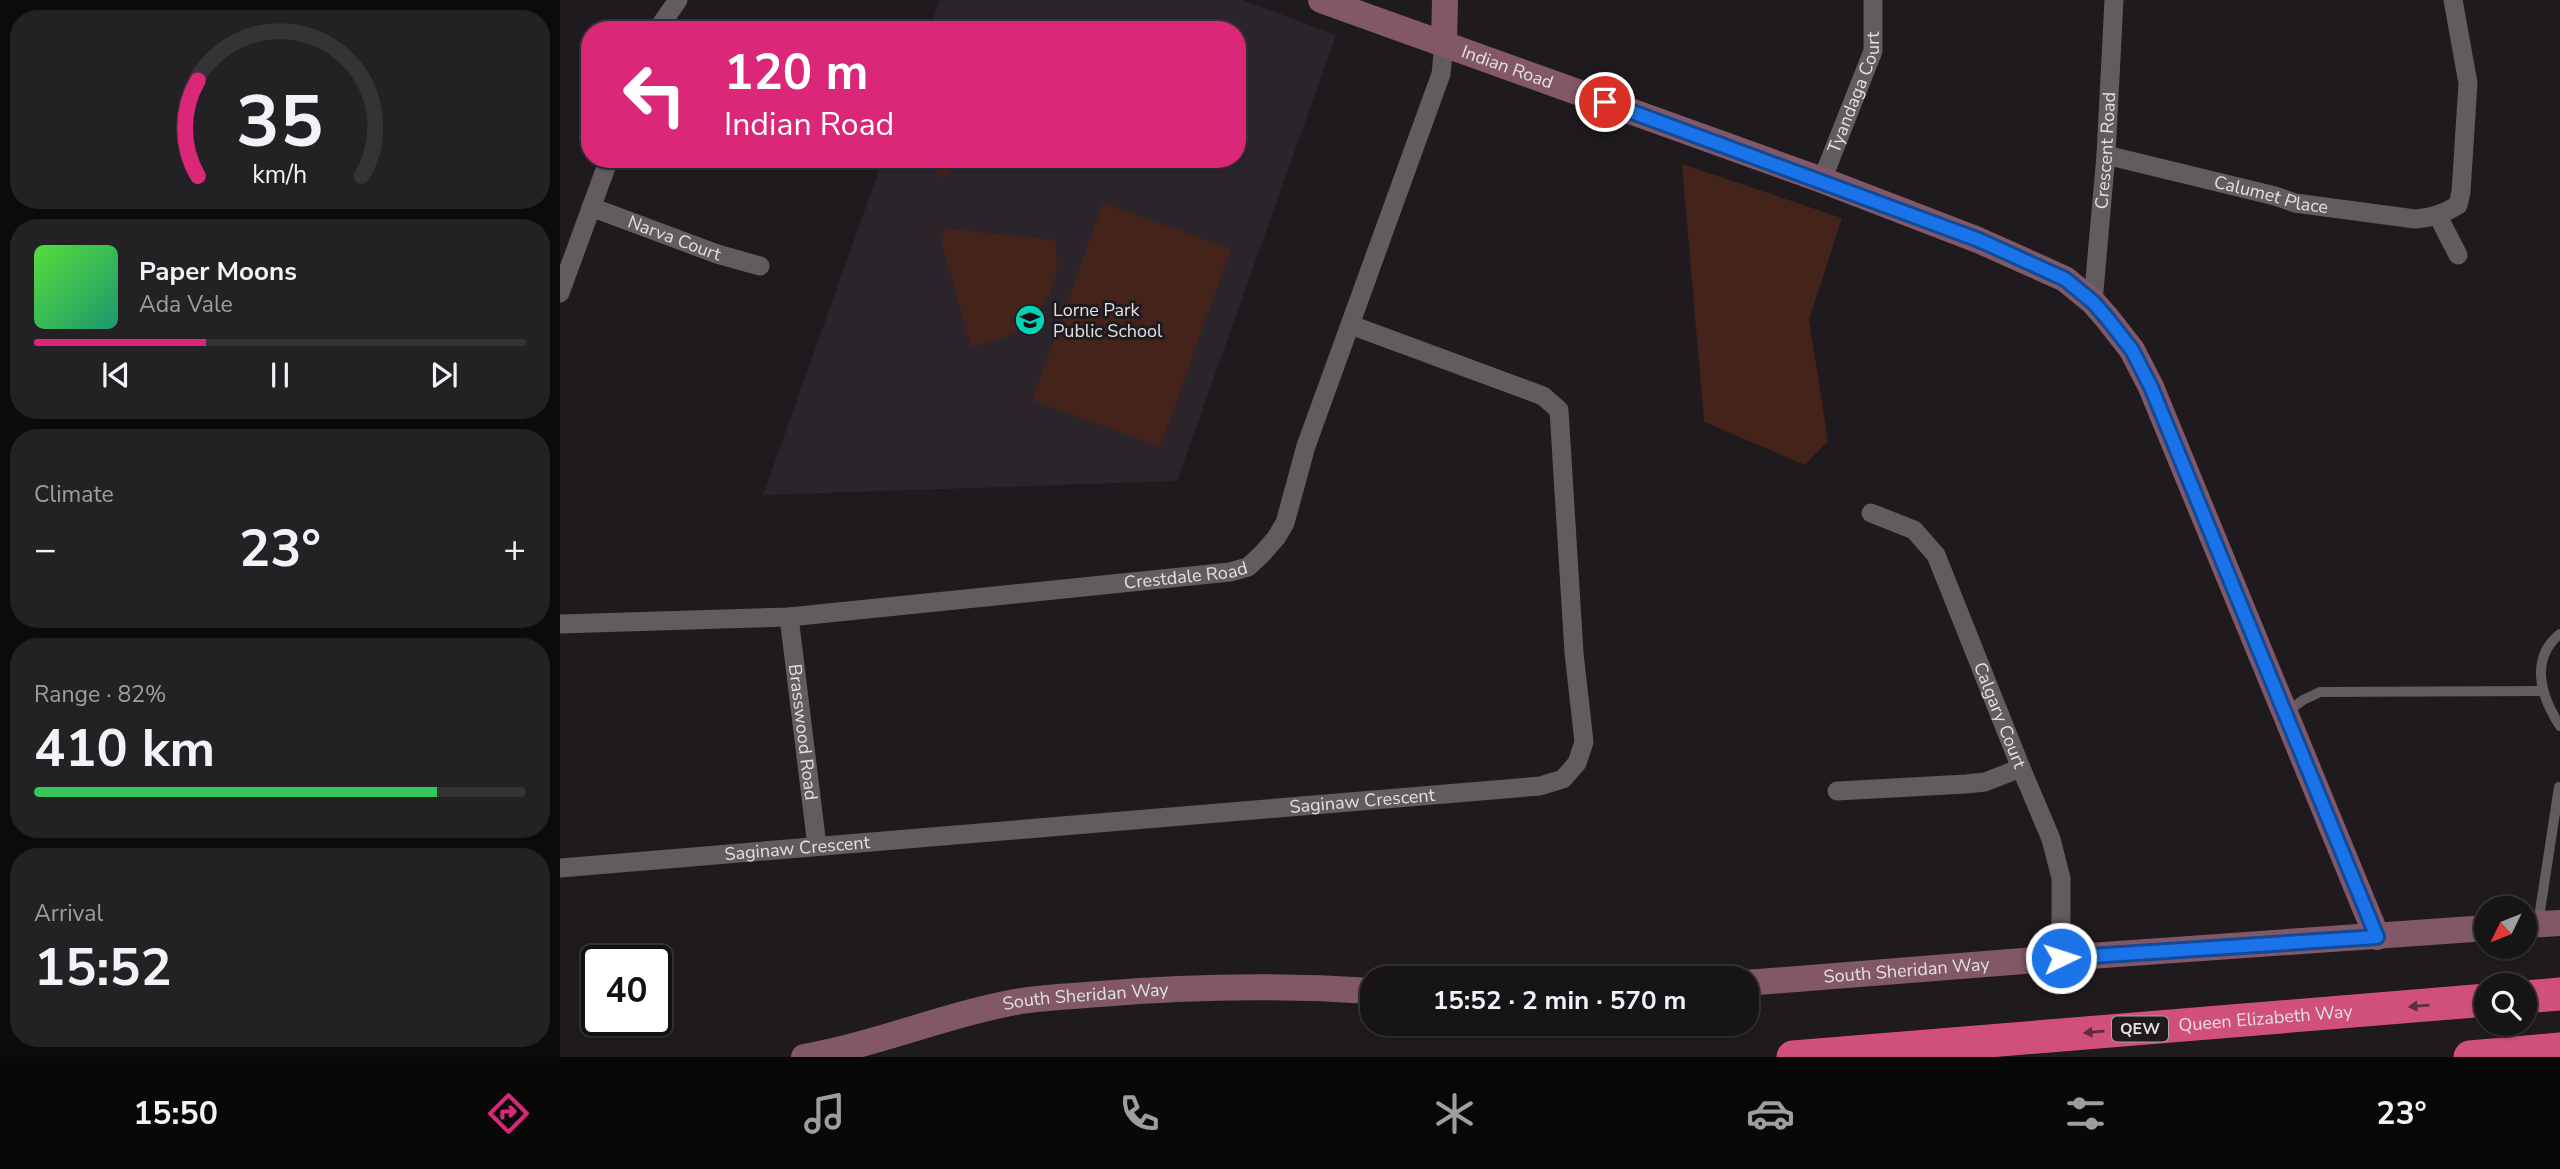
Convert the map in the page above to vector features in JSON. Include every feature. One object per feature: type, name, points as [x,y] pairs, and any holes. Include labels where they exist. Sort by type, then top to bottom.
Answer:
[{"type":"highway","points":[[2537,996],[2560,994]]},
{"type":"highway","name":"Queen Elizabeth Way","points":[[1793,1057],[2474,1001]]},
{"type":"highway","points":[[2470,1057],[2560,1049]]},
{"type":"street","points":[[663,21],[678,0]]},
{"type":"street","name":"Indian Road","points":[[1321,0],[1822,180],[1979,240],[2065,279],[2093,302],[2132,350],[2151,387],[2377,937]]},
{"type":"street","points":[[1444,44],[1446,0]]},
{"type":"street","name":"Tyandaga Court","points":[[1822,180],[1873,51],[1873,0]]},
{"type":"street","name":"Crescent Road","points":[[2093,302],[2106,155],[2114,0]]},
{"type":"street","points":[[2453,0],[2468,83],[2461,192],[2458,205],[2438,216],[2458,255]]},
{"type":"street","name":"Crestdale Road","points":[[560,624],[789,617],[1078,589],[1230,572],[1248,567],[1276,538],[1285,523],[1306,446],[1441,74],[1444,44]]},
{"type":"street","name":"Calumet Place","points":[[2106,155],[2295,203],[2415,219],[2438,216]]},
{"type":"street","points":[[560,293],[606,168]]},
{"type":"street","name":"Narva Court","points":[[591,207],[717,254],[760,266]]},
{"type":"street","name":"Saginaw Crescent","points":[[560,868],[1540,786],[1563,779],[1577,763],[1584,742],[1574,653],[1559,410],[1543,396],[1351,325]]},
{"type":"street","name":"Calgary Court","points":[[1871,513],[1914,530],[1936,555],[2051,839],[2061,878],[2061,958]]},
{"type":"street","name":"Brasswood Road","points":[[789,617],[817,846]]},
{"type":"street","points":[[1837,791],[1985,782],[2021,768]]},
{"type":"street","name":"South Sheridan Way","points":[[1759,983],[2061,958],[2474,929]]},
{"type":"street","name":"South Sheridan Way","points":[[804,1057],[847,1049],[950,1016],[1022,1001],[1181,987],[1301,986],[1360,990]]},
{"type":"lane","points":[[2560,634],[2549,642],[2541,668],[2542,691],[2547,706],[2560,726]]},
{"type":"lane","points":[[2286,713],[2303,700],[2320,692],[2542,691]]},
{"type":"lane","points":[[2541,924],[2559,787]]},
{"type":"shaded area","name":"Lorne Park Public School","points":[[940,0],[1243,0],[1336,35],[1177,481],[763,495],[880,168],[1246,168],[1246,21],[932,21]]},
{"type":"shaded area","points":[[1682,164],[1842,218],[1809,320],[1828,441],[1805,465],[1704,422]]},
{"type":"shaded area","points":[[934,168],[957,168],[940,178]]},
{"type":"shaded area","points":[[1103,203],[1231,249],[1160,447],[1032,400]]},
{"type":"shaded area","points":[[946,229],[1055,240],[1057,269],[1051,290],[1044,304],[1026,325],[1001,338],[971,347],[940,237]]},
{"type":"place","name":"Lorne Park Public School","points":[[1030,320]]},
{"type":"route","points":[[1605,102],[1979,240],[2065,279],[2093,302],[2132,350],[2151,387],[2377,937],[2061,958]]}]
